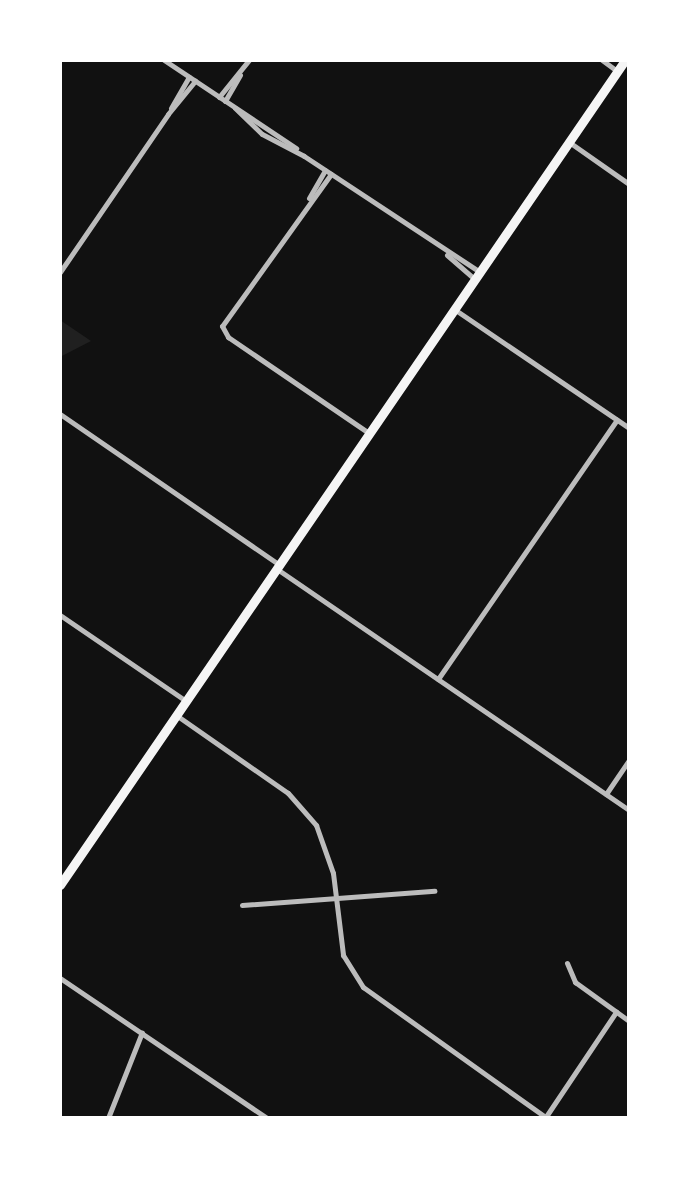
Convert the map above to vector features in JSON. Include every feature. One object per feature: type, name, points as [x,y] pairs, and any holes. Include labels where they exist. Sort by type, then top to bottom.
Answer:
[{"type":"main road","points":[[60,885],[625,60]]},
{"type":"street","points":[[164,60],[235,108],[262,134],[304,156],[478,275]]},
{"type":"street","points":[[225,101],[249,60]]},
{"type":"street","points":[[602,60],[617,71]]},
{"type":"street","points":[[219,97],[244,68]]},
{"type":"street","points":[[168,114],[189,76]]},
{"type":"street","points":[[60,272],[168,114],[195,81]]},
{"type":"street","points":[[569,142],[629,184]]},
{"type":"street","points":[[302,210],[325,170]]},
{"type":"street","points":[[331,174],[302,210],[222,326],[228,337],[370,434]]},
{"type":"street","points":[[454,309],[629,428]]},
{"type":"street","points":[[60,414],[629,810]]},
{"type":"street","points":[[438,679],[617,420]]},
{"type":"street","points":[[60,615],[186,700]]},
{"type":"street","points":[[176,715],[304,808],[329,853],[343,955],[363,987],[545,1118],[616,1012]]},
{"type":"street","points":[[606,794],[629,760]]},
{"type":"street","points":[[242,905],[434,891]]},
{"type":"street","points":[[567,963],[575,982],[629,1021]]},
{"type":"street","points":[[60,978],[267,1118]]},
{"type":"street","points":[[108,1118],[142,1032]]},
{"type":"shaded area","points":[[60,320],[91,341],[60,357]]}]
